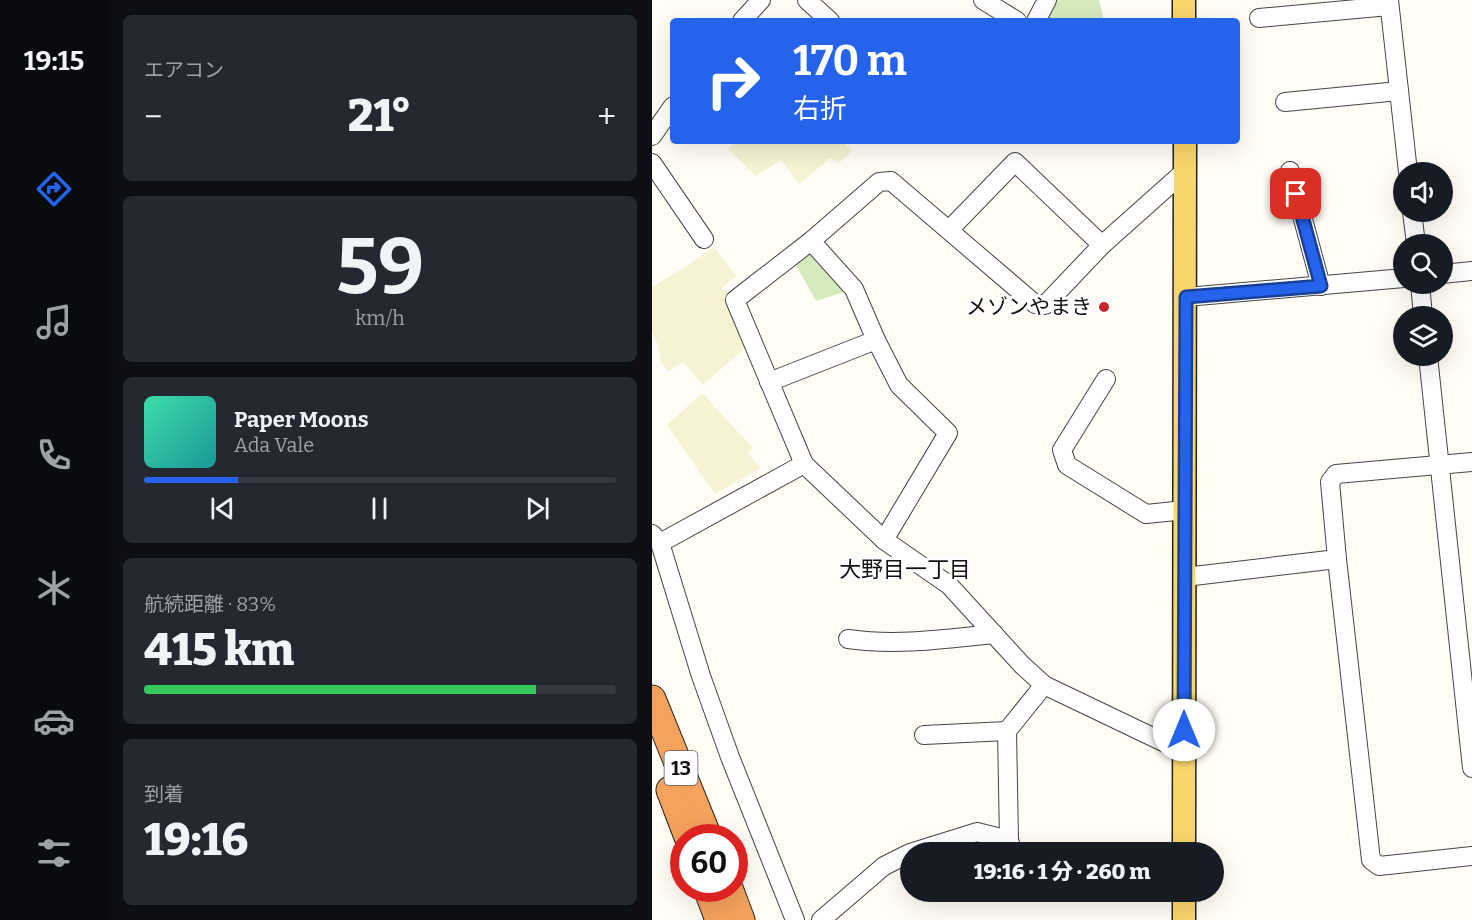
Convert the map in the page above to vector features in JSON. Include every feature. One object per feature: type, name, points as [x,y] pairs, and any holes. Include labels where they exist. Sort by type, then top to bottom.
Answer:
[{"type":"highway","name":"13","points":[[652,699],[703,824]]},
{"type":"highway","name":"13","points":[[652,742],[683,824]]},
{"type":"highway","points":[[712,902],[719,920]]},
{"type":"highway","points":[[734,902],[741,920]]},
{"type":"main road","points":[[1184,0],[1184,18]]},
{"type":"main road","points":[[1184,842],[1185,144]]},
{"type":"main road","points":[[1184,902],[1184,920]]},
{"type":"street","points":[[745,18],[761,0]]},
{"type":"street","points":[[807,0],[827,18]]},
{"type":"street","points":[[983,0],[1012,18]]},
{"type":"street","points":[[1038,18],[1047,0]]},
{"type":"street","points":[[1259,18],[1389,3],[1407,162]]},
{"type":"street","points":[[1285,102],[1399,91]]},
{"type":"street","points":[[652,135],[670,110]]},
{"type":"street","points":[[949,230],[1015,162],[1102,245]]},
{"type":"street","points":[[652,163],[704,239]]},
{"type":"street","points":[[1184,752],[1044,686],[949,585],[884,540],[804,464],[735,300],[811,241],[879,182],[891,181],[1034,304],[1045,304],[1102,245],[1185,171]]},
{"type":"street","points":[[1290,171],[1321,286]]},
{"type":"street","points":[[811,241],[854,289],[899,386],[948,434],[884,540]]},
{"type":"street","points":[[1453,273],[1471,271]]},
{"type":"street","points":[[1186,297],[1393,279]]},
{"type":"street","points":[[769,382],[876,340]]},
{"type":"street","points":[[1429,366],[1466,666],[1471,768]]},
{"type":"street","points":[[1106,378],[1062,450],[1067,465],[1146,514],[1185,510]]},
{"type":"street","points":[[1471,462],[1336,474],[1330,482],[1371,860],[1380,866],[1471,856]]},
{"type":"street","points":[[795,920],[730,757],[656,538],[804,464]]},
{"type":"street","points":[[1185,577],[1337,559]]},
{"type":"street","points":[[848,639],[878,643],[911,643],[994,634]]},
{"type":"street","points":[[1011,842],[1007,731],[1044,686]]},
{"type":"street","points":[[924,735],[1007,731]]},
{"type":"street","points":[[946,842],[977,832],[1001,842]]},
{"type":"street","points":[[821,920],[884,866],[900,859]]},
{"type":"shaded area","points":[[733,144],[845,144],[852,151],[838,164],[831,158],[799,184],[781,160],[756,176],[728,149]]},
{"type":"shaded area","points":[[714,247],[736,276],[722,288],[730,294],[724,297],[735,309],[746,347],[703,385],[683,362],[669,371],[661,363],[658,345],[652,332],[652,287]]},
{"type":"shaded area","points":[[702,393],[753,448],[748,453],[761,468],[715,494],[667,425]]},
{"type":"green space","points":[[1047,0],[1099,0],[1103,18],[1038,18]]},
{"type":"green space","points":[[811,241],[847,291],[816,301],[791,256]]},
{"type":"place","name":"メゾンやまき","points":[[1104,307]]},
{"type":"district","name":"大野目一丁目","points":[[905,569]]},
{"type":"route","points":[[1184,730],[1186,297],[1321,286],[1296,194]]}]
